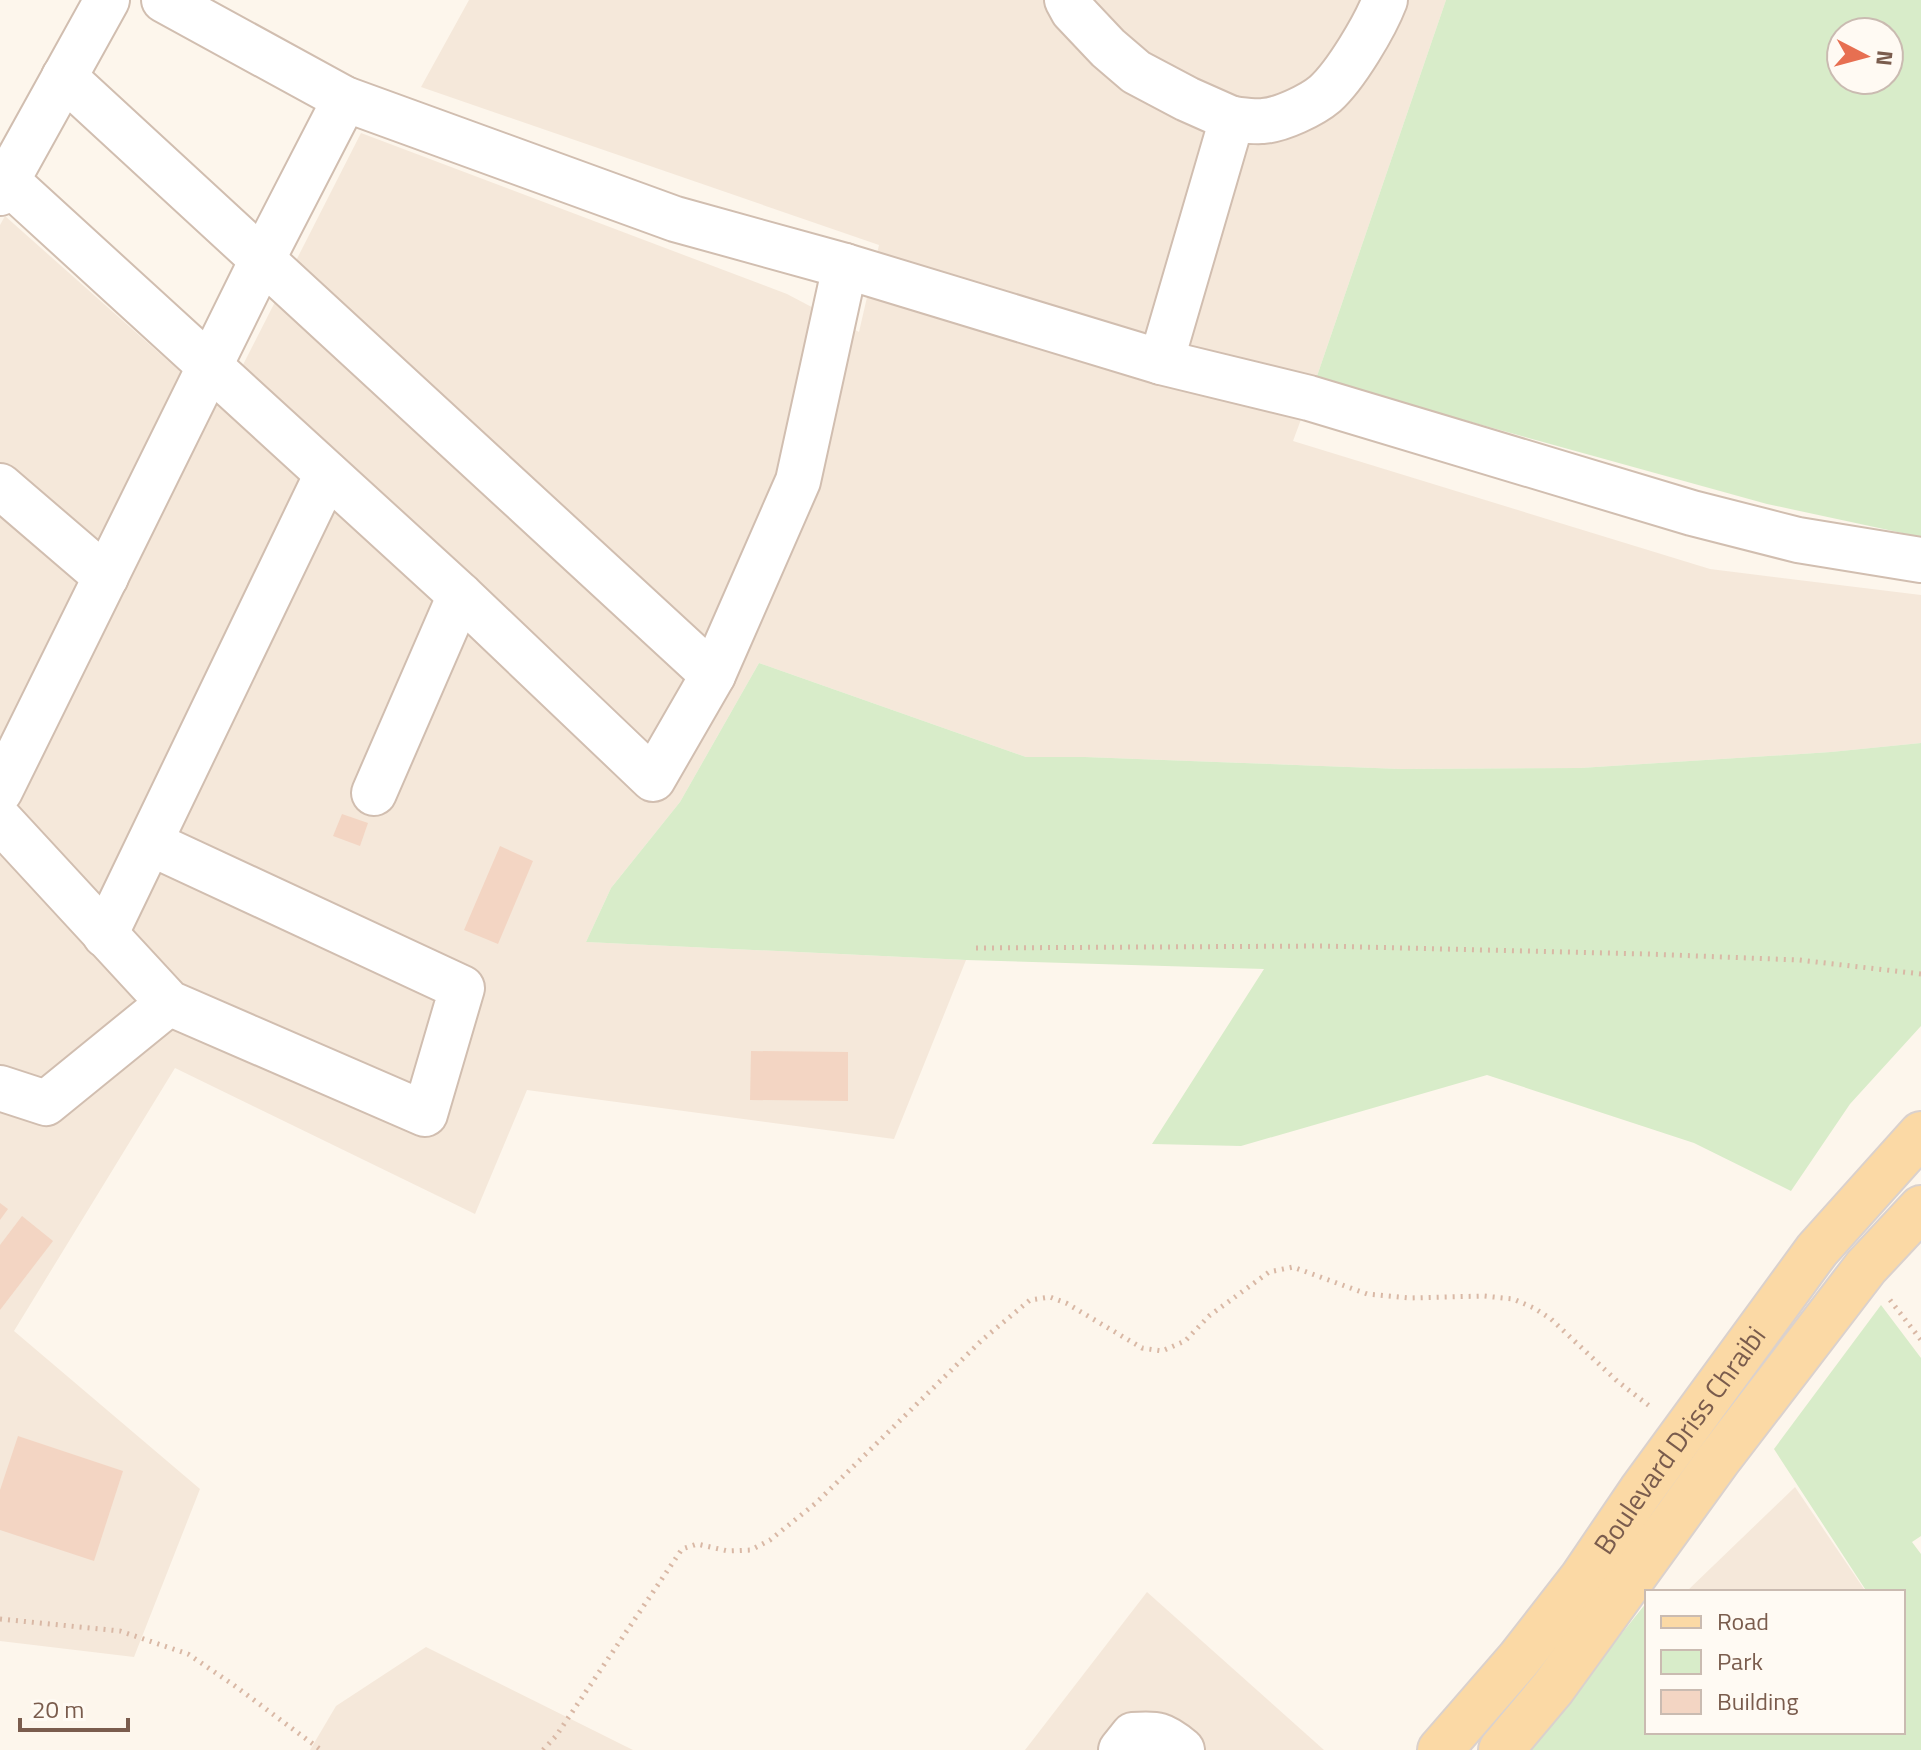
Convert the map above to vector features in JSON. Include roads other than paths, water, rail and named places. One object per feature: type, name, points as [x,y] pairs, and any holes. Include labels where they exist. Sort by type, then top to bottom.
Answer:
[{"type":"main road","name":"Boulevard Driss Chraibi","points":[[1501,1750],[1553,1688],[1598,1590],[1684,1433],[1817,1250],[1921,1134]]},
{"type":"main road","name":"Boulevard Driss Chraibi","points":[[1440,1750],[1519,1659],[1598,1590],[1718,1460],[1866,1267],[1921,1208]]},
{"type":"main road","points":[[1519,1659],[1553,1688]]},
{"type":"street","points":[[107,0],[3,187],[210,367],[460,595],[653,779],[713,675],[798,481],[845,266]]},
{"type":"street","points":[[164,0],[345,99],[675,219],[845,266],[1161,362],[1309,398],[1692,513],[1798,540],[1921,560]]},
{"type":"street","points":[[1067,0],[1081,20],[1136,72],[1232,119],[1264,121],[1293,112],[1325,94],[1379,17],[1385,0]]},
{"type":"street","points":[[64,77],[713,675]]},
{"type":"street","points":[[0,791],[262,260],[345,99]]},
{"type":"street","points":[[1161,362],[1232,119]]},
{"type":"street","points":[[105,935],[327,474]]},
{"type":"street","points":[[0,486],[106,577]]},
{"type":"street","points":[[374,793],[460,595]]},
{"type":"street","points":[[0,820],[169,1003],[425,1114],[462,988],[150,843]]},
{"type":"street","points":[[0,1088],[46,1103],[169,1003]]},
{"type":"street","points":[[1121,1750],[1133,1735],[1154,1733],[1167,1738],[1182,1750]]}]
